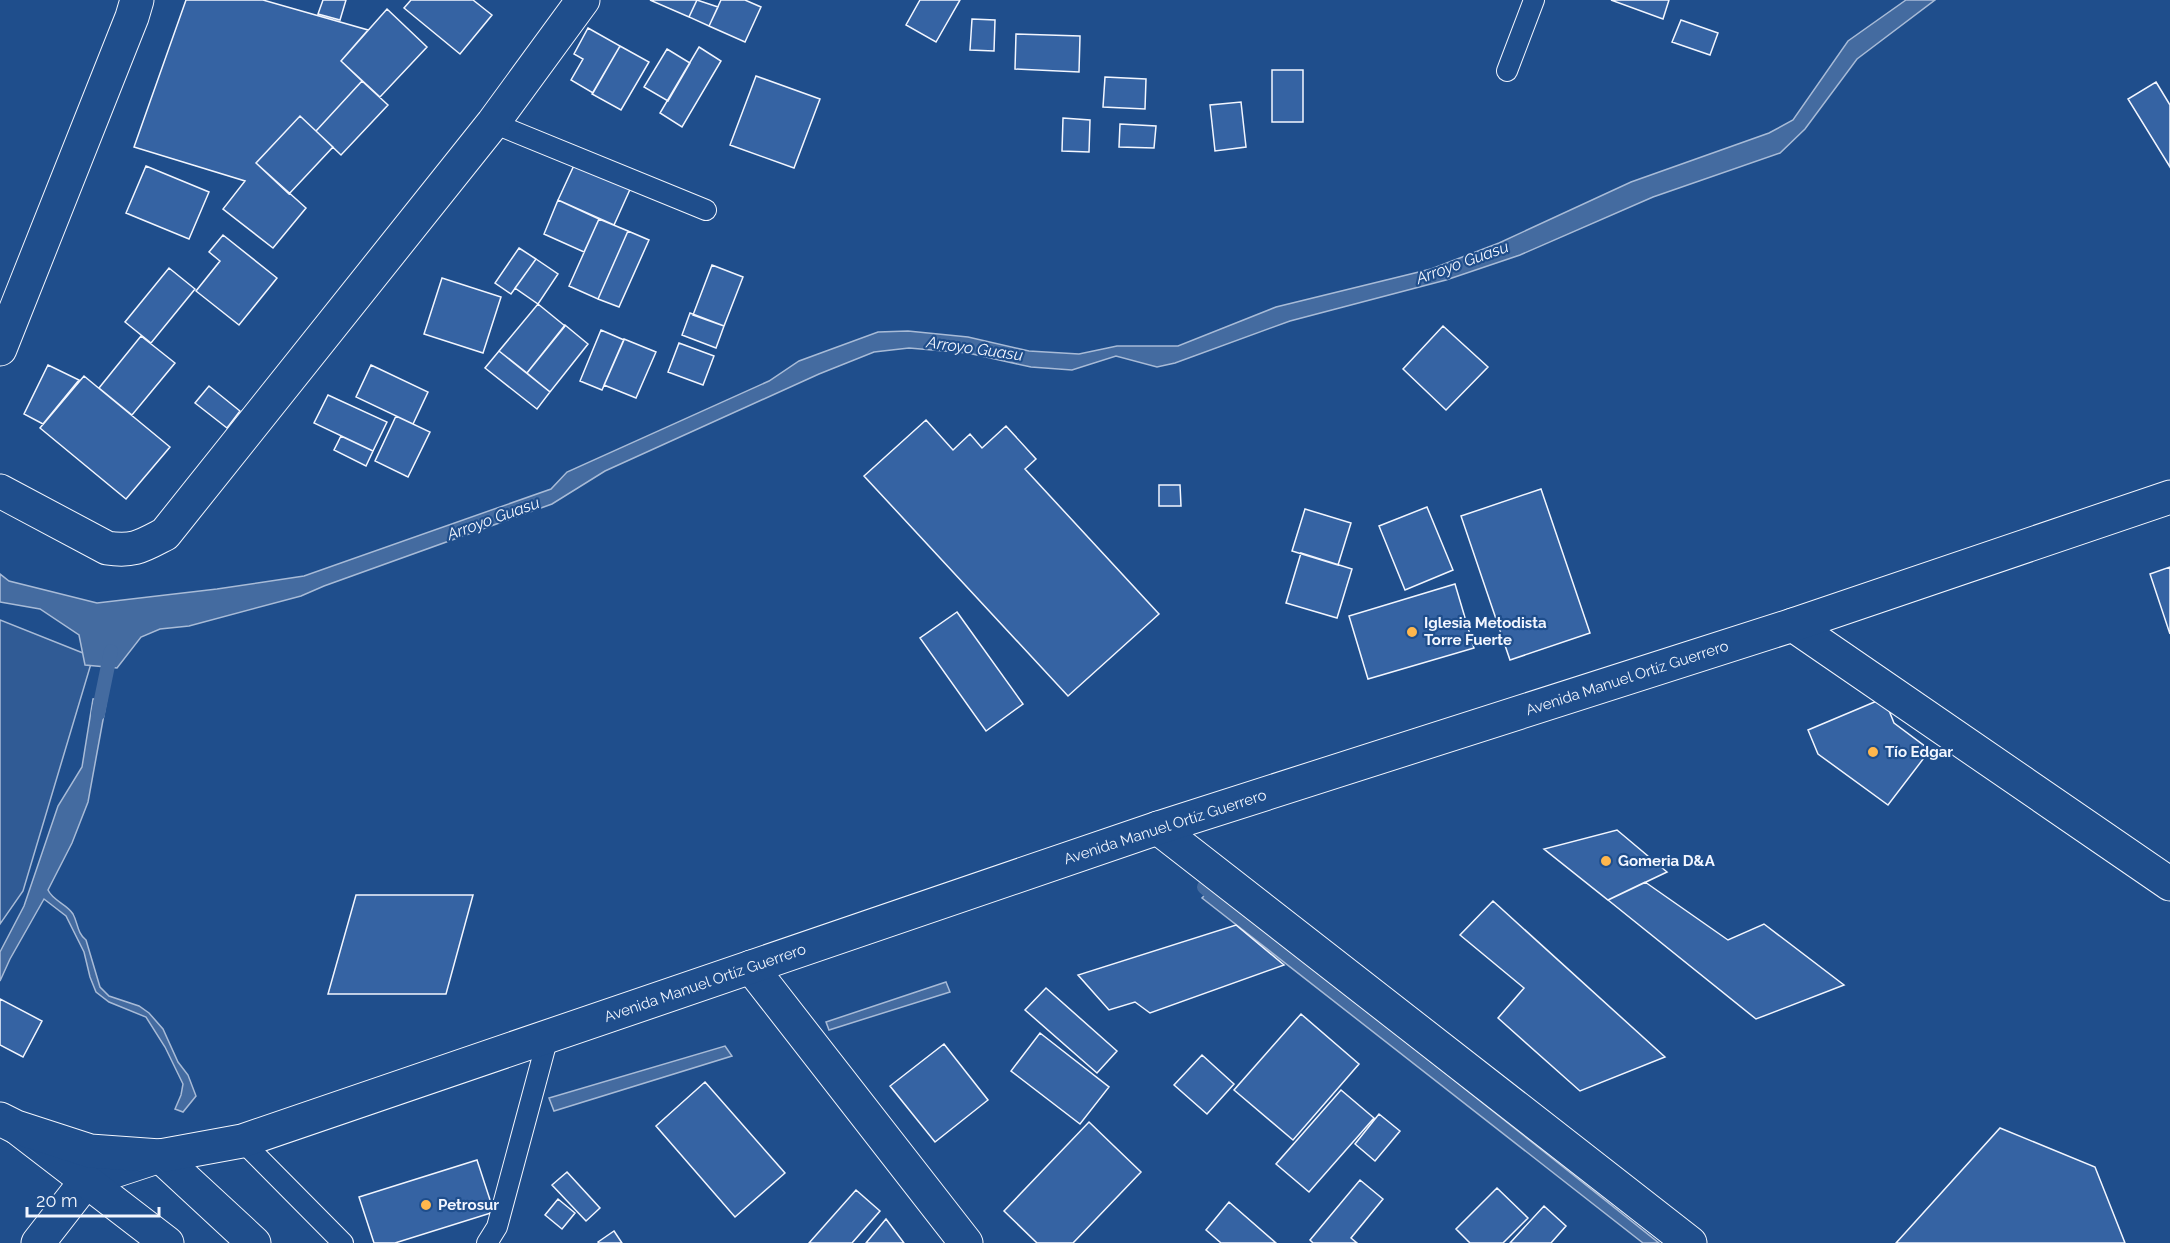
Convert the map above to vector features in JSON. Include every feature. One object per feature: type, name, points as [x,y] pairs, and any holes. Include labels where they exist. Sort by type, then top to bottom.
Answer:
[{"type":"street","points":[[0,349],[137,0]]},
{"type":"street","points":[[0,491],[107,548],[126,550],[165,534],[493,123],[583,0]]},
{"type":"street","name":"Avenida Manuel Ortíz Guerrero","points":[[160,1156],[242,1141],[1158,828],[1793,625],[2170,496]]},
{"type":"street","points":[[1793,625],[2170,884]]},
{"type":"street","points":[[1158,828],[1690,1243]]},
{"type":"street","points":[[751,967],[966,1243]]},
{"type":"street","points":[[8,1123],[90,1151],[160,1156],[254,1243]]},
{"type":"street","points":[[8,1123],[87,1180],[167,1243]]},
{"type":"street","points":[[38,1243],[87,1180],[160,1156]]},
{"type":"lane","points":[[1507,71],[1534,0]]},
{"type":"lane","points":[[493,123],[706,210]]},
{"type":"lane","points":[[487,1243],[497,1227],[548,1037]]},
{"type":"lane","points":[[242,1141],[343,1243]]},
{"type":"shaded area","points":[[0,620],[93,657],[23,891],[0,924]]},
{"type":"water","name":"Arroyo Guasu","points":[[1906,0],[1935,0],[1857,59],[1805,129],[1780,153],[1653,197],[1520,255],[1446,280],[1290,321],[1175,363],[1157,367],[1116,356],[1072,370],[1031,367],[968,353],[909,348],[874,352],[819,374],[605,471],[552,504],[301,596],[189,626],[160,629],[141,637],[117,668],[85,665],[79,635],[40,609],[0,602],[0,574],[9,581],[97,603],[304,576],[551,489],[567,472],[769,381],[799,361],[878,332],[908,331],[968,337],[1029,351],[1079,354],[1117,346],[1178,346],[1276,307],[1431,269],[1499,243],[1631,182],[1769,133],[1793,120],[1848,41]]},
{"type":"water","points":[[107,698],[88,802],[72,843],[48,890],[73,914],[79,931],[86,940],[100,987],[109,996],[139,1006],[149,1013],[163,1029],[178,1062],[188,1075],[196,1096],[183,1112],[175,1109],[183,1084],[165,1047],[146,1017],[109,1002],[96,992],[84,952],[66,916],[44,899],[0,981],[0,952],[24,906],[58,806],[82,767],[93,699]]},
{"type":"water","points":[[1212,888],[1659,1243],[1643,1243],[1202,898]]},
{"type":"water","points":[[946,982],[950,992],[829,1030],[826,1022]]},
{"type":"water","points":[[725,1046],[732,1056],[554,1111],[549,1098]]},
{"type":"building","points":[[186,0],[263,0],[368,30],[341,61],[362,81],[316,131],[300,116],[256,163],[306,208],[273,248],[223,209],[245,181],[134,147]]},
{"type":"building","points":[[323,0],[346,0],[340,20],[318,14]]},
{"type":"building","points":[[411,0],[473,0],[492,15],[460,54],[404,8]]},
{"type":"building","points":[[650,0],[697,0],[689,17]]},
{"type":"building","points":[[697,0],[718,7],[709,26],[689,17]]},
{"type":"building","points":[[721,0],[745,0],[761,7],[745,42],[709,26]]},
{"type":"building","points":[[920,0],[960,0],[936,42],[906,25]]},
{"type":"building","points":[[1611,0],[1669,0],[1663,19]]},
{"type":"building","points":[[387,9],[427,47],[380,97],[341,61]]},
{"type":"building","points":[[972,19],[995,20],[994,51],[970,50]]},
{"type":"building","points":[[1681,20],[1718,33],[1710,55],[1672,42]]},
{"type":"building","points":[[588,28],[620,46],[593,93],[571,80],[583,59],[574,54]]},
{"type":"building","points":[[1016,34],[1080,36],[1079,72],[1015,69]]},
{"type":"building","points":[[620,46],[649,62],[621,110],[592,94]]},
{"type":"building","points":[[699,47],[721,61],[682,127],[660,113]]},
{"type":"building","points":[[667,49],[690,63],[668,101],[644,87]]},
{"type":"building","points":[[1272,70],[1303,70],[1303,122],[1272,122]]},
{"type":"building","points":[[756,76],[820,99],[794,168],[730,145]]},
{"type":"building","points":[[1105,77],[1146,79],[1145,109],[1103,107]]},
{"type":"building","points":[[362,81],[388,105],[341,155],[316,131]]},
{"type":"building","points":[[2156,82],[2170,105],[2170,167],[2128,99]]},
{"type":"building","points":[[1241,102],[1246,147],[1215,151],[1210,105]]},
{"type":"building","points":[[300,116],[333,147],[289,194],[256,163]]},
{"type":"building","points":[[1063,118],[1090,120],[1089,152],[1062,151]]},
{"type":"building","points":[[1120,124],[1156,126],[1154,148],[1119,147]]},
{"type":"building","points":[[576,161],[632,185],[614,225],[558,200]]},
{"type":"building","points":[[146,166],[209,192],[189,239],[126,213]]},
{"type":"building","points":[[558,200],[599,219],[584,252],[544,234]]},
{"type":"building","points":[[599,219],[628,231],[598,299],[569,286]]},
{"type":"building","points":[[628,231],[649,240],[619,307],[598,299]]},
{"type":"building","points":[[223,235],[277,278],[239,325],[196,291],[220,261],[209,252]]},
{"type":"building","points":[[519,248],[536,259],[511,294],[495,283]]},
{"type":"building","points":[[536,259],[558,274],[538,304],[515,288]]},
{"type":"building","points":[[712,265],[743,277],[724,326],[693,315]]},
{"type":"building","points":[[169,268],[195,289],[151,343],[125,322]]},
{"type":"building","points":[[442,278],[501,297],[483,353],[424,334]]},
{"type":"building","points":[[538,304],[565,326],[527,373],[499,351]]},
{"type":"building","points":[[690,313],[724,326],[716,348],[682,335]]},
{"type":"building","points":[[565,325],[588,344],[550,392],[527,373]]},
{"type":"building","points":[[1443,326],[1488,367],[1446,410],[1403,369]]},
{"type":"building","points":[[601,330],[624,340],[602,390],[580,381]]},
{"type":"building","points":[[141,336],[175,363],[132,415],[99,388]]},
{"type":"building","points":[[624,339],[656,352],[636,398],[604,385]]},
{"type":"building","points":[[679,343],[714,356],[703,385],[668,372]]},
{"type":"building","points":[[499,351],[550,392],[537,409],[485,368]]},
{"type":"building","points":[[48,365],[79,380],[43,424],[24,414]]},
{"type":"building","points":[[371,365],[428,392],[413,424],[356,397]]},
{"type":"building","points":[[84,376],[170,447],[126,499],[40,428]]},
{"type":"building","points":[[209,386],[240,411],[227,428],[195,403]]},
{"type":"building","points":[[328,395],[387,422],[373,451],[314,423]]},
{"type":"building","points":[[396,416],[430,432],[408,477],[375,461]]},
{"type":"building","points":[[926,420],[953,450],[970,434],[982,448],[1006,426],[1036,459],[1025,469],[1159,614],[1068,696],[864,476]]},
{"type":"building","points":[[341,436],[373,451],[366,466],[334,450]]},
{"type":"building","points":[[1159,485],[1180,485],[1181,506],[1159,506]]},
{"type":"building","points":[[1541,489],[1590,633],[1510,660],[1461,516]]},
{"type":"building","points":[[1427,507],[1453,570],[1405,590],[1379,526]]},
{"type":"building","points":[[1305,509],[1351,523],[1338,565],[1292,551]]},
{"type":"building","points":[[1301,553],[1352,569],[1337,618],[1286,603]]},
{"type":"building","points":[[2170,567],[2170,634],[2150,574]]},
{"type":"building","name":"Iglesia Metodista Torre Fuerte","points":[[1455,584],[1474,648],[1368,679],[1349,616]]},
{"type":"building","points":[[957,612],[1023,704],[986,731],[920,638]]},
{"type":"building","name":"Tío Edgar","points":[[1884,698],[1894,723],[1930,750],[1888,805],[1818,754],[1808,730]]},
{"type":"building","name":"Gomeria D&A","points":[[1617,830],[1667,872],[1608,900],[1544,849]]},
{"type":"building","points":[[1645,882],[1728,940],[1764,924],[1844,985],[1756,1019],[1608,900]]},
{"type":"building","points":[[356,895],[473,895],[446,994],[328,994]]},
{"type":"building","points":[[1493,901],[1665,1057],[1580,1091],[1498,1018],[1524,988],[1460,935]]},
{"type":"building","points":[[1236,925],[1284,965],[1150,1013],[1135,1002],[1109,1010],[1078,975]]},
{"type":"building","points":[[1046,988],[1117,1051],[1097,1073],[1025,1010]]},
{"type":"building","points":[[0,999],[42,1021],[23,1057],[0,1045]]},
{"type":"building","points":[[1301,1014],[1359,1064],[1293,1140],[1234,1090]]},
{"type":"building","points":[[1040,1033],[1109,1087],[1080,1124],[1011,1071]]},
{"type":"building","points":[[944,1044],[988,1100],[935,1142],[890,1086]]},
{"type":"building","points":[[1202,1055],[1234,1084],[1207,1114],[1174,1085]]},
{"type":"building","points":[[705,1082],[785,1173],[735,1217],[656,1126]]},
{"type":"building","points":[[1341,1090],[1374,1118],[1309,1192],[1276,1164]]},
{"type":"building","points":[[1379,1114],[1400,1131],[1375,1161],[1355,1144]]},
{"type":"building","points":[[1089,1122],[1141,1172],[1073,1243],[1037,1243],[1004,1211]]},
{"type":"building","points":[[2000,1128],[2095,1167],[2125,1243],[1896,1243]]},
{"type":"building","name":"Petrosur","points":[[477,1160],[494,1212],[395,1243],[374,1243],[359,1197]]},
{"type":"building","points":[[567,1172],[600,1208],[586,1221],[552,1185]]},
{"type":"building","points":[[1360,1180],[1383,1199],[1351,1238],[1357,1243],[1313,1243],[1310,1240]]},
{"type":"building","points":[[1497,1188],[1528,1218],[1503,1243],[1470,1243],[1456,1229]]},
{"type":"building","points":[[856,1190],[880,1211],[852,1243],[809,1243]]},
{"type":"building","points":[[558,1199],[575,1213],[562,1229],[545,1215]]},
{"type":"building","points":[[1229,1202],[1276,1243],[1221,1243],[1206,1230]]},
{"type":"building","points":[[1544,1206],[1566,1226],[1551,1243],[1510,1243]]},
{"type":"building","points":[[886,1219],[904,1243],[866,1243]]},
{"type":"building","points":[[614,1231],[622,1243],[598,1242]]},
{"type":"waterway","points":[[98,714],[111,651]]},
{"type":"waterway","points":[[1204,887],[1222,903]]},
{"type":"place","name":"Iglesia Metodista Torre Fuerte","points":[[1412,632]]},
{"type":"place","name":"Tío Edgar","points":[[1873,752]]},
{"type":"place","name":"Gomeria D&A","points":[[1606,861]]},
{"type":"place","name":"Petrosur","points":[[426,1205]]}]
